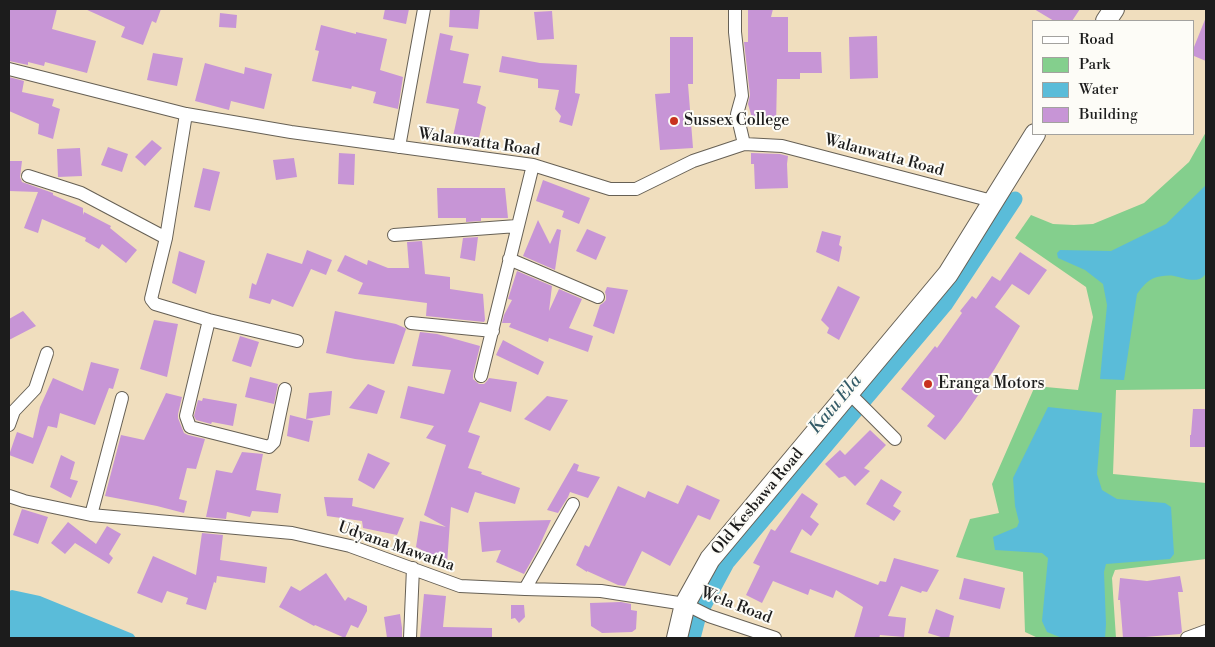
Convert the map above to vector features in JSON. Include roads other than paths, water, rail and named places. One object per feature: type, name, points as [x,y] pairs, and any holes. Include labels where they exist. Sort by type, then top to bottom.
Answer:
[{"type":"main road","points":[[1107,20],[1114,9]]},
{"type":"main road","name":"Old Kesbawa Road","points":[[677,638],[710,559],[948,274],[1034,135]]},
{"type":"street","points":[[400,147],[424,9]]},
{"type":"street","points":[[735,9],[734,32],[742,96],[737,114],[744,144]]},
{"type":"street","name":"Walauwatta Road","points":[[9,69],[186,114],[291,132],[533,165],[610,189],[636,189],[692,161],[744,144],[782,146],[992,201]]},
{"type":"street","points":[[186,114],[166,238],[151,299],[155,304],[209,320],[297,341]]},
{"type":"street","points":[[481,376],[533,165]]},
{"type":"street","points":[[28,176],[81,193],[166,238]]},
{"type":"street","points":[[394,235],[517,226]]},
{"type":"street","points":[[509,259],[598,297]]},
{"type":"street","points":[[209,320],[186,416],[190,427],[269,447],[274,442],[285,389]]},
{"type":"street","points":[[411,323],[493,331]]},
{"type":"street","points":[[9,425],[14,412],[35,389],[47,353]]},
{"type":"street","points":[[849,393],[895,439]]},
{"type":"street","points":[[92,515],[122,398]]},
{"type":"street","name":"Udyana Mawatha","points":[[9,496],[24,501],[92,515],[292,533],[350,546],[460,586],[601,590],[689,606]]},
{"type":"street","points":[[525,589],[573,504]]},
{"type":"street","points":[[410,638],[412,568]]},
{"type":"street","name":"Wela Road","points":[[689,606],[709,616],[775,638]]},
{"type":"street","points":[[1187,638],[1206,631]]},
{"type":"water","points":[[1206,185],[1206,273],[1203,277],[1196,280],[1167,276],[1151,279],[1145,284],[1137,294],[1124,380],[1100,379],[1107,305],[1103,284],[1085,270],[1058,258],[1057,253],[1060,250],[1111,251],[1166,224]]},
{"type":"water","points":[[1048,407],[1102,413],[1097,474],[1102,490],[1117,499],[1165,503],[1171,507],[1174,554],[1170,559],[1106,564],[1104,572],[1105,638],[1062,638],[1047,632],[1042,621],[1048,558],[1042,553],[995,550],[993,537],[1017,527],[1019,522],[1015,506],[1013,478]]},
{"type":"water","points":[[9,591],[40,596],[133,634],[136,638],[9,638]]},
{"type":"waterway","name":"Katu Ela","points":[[693,638],[699,615],[727,563],[945,305],[1015,199]]},
{"type":"place","name":"Sussex College","points":[[674,121]]},
{"type":"place","name":"Eranga Motors","points":[[928,384]]}]
